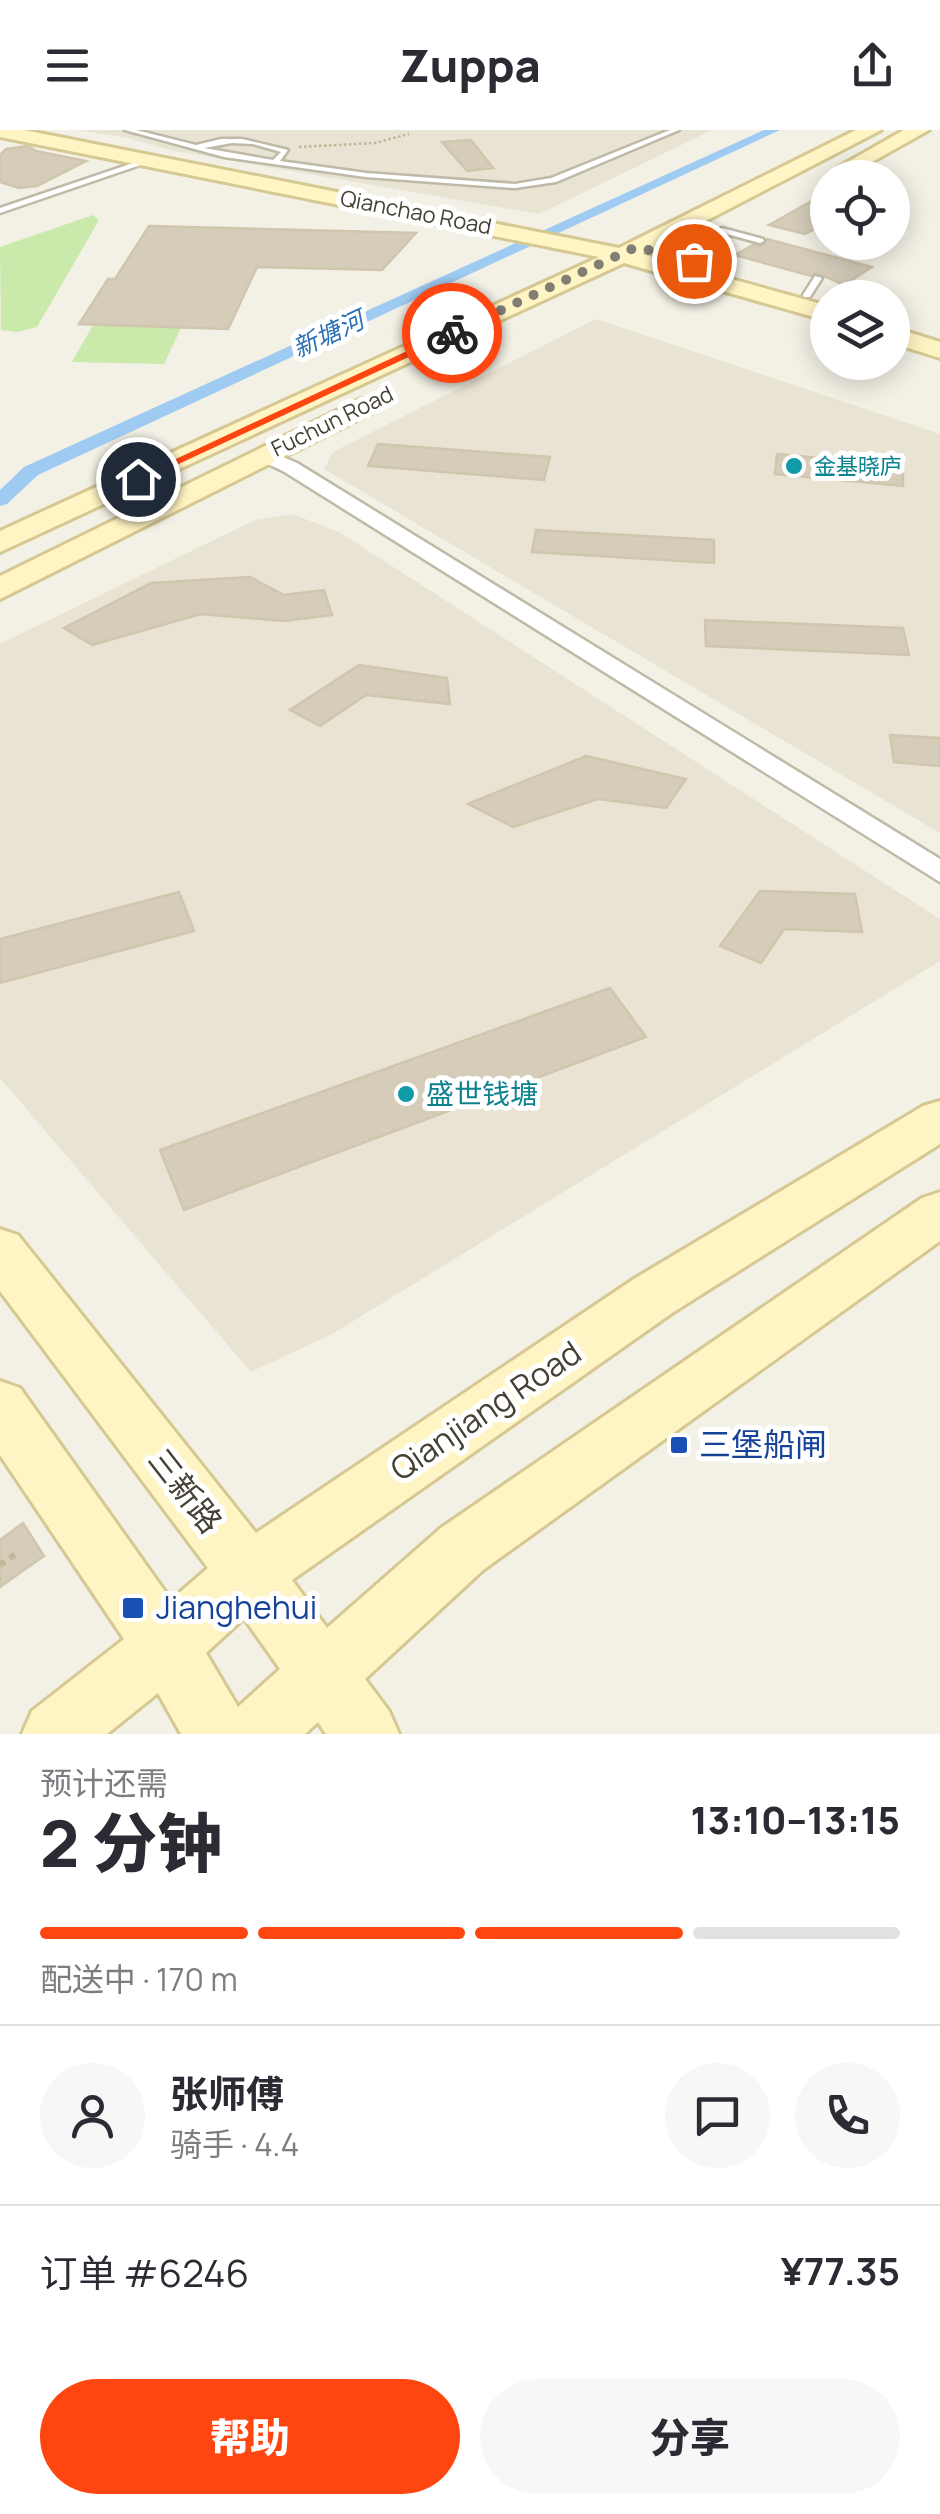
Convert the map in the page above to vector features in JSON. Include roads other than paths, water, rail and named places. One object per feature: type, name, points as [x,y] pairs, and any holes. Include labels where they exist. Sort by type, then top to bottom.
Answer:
[{"type":"main road","name":"Qianchao Road","points":[[41,130],[810,289]]},
{"type":"main road","name":"Fuchun Road","points":[[0,588],[646,255],[871,130]]},
{"type":"main road","points":[[863,160],[919,130]]},
{"type":"main road","name":"Qianchao Road","points":[[0,131],[525,228]]},
{"type":"main road","name":"Fuchun Road","points":[[0,543],[646,255],[722,230],[766,208]]},
{"type":"main road","name":"Qianchao Road","points":[[646,255],[810,308]]},
{"type":"main road","points":[[910,325],[940,334]]},
{"type":"main road","points":[[910,340],[940,350]]},
{"type":"main road","name":"Qianjiang Road","points":[[55,1734],[166,1646],[249,1573],[653,1296],[940,1120]]},
{"type":"main road","points":[[258,1734],[462,1549],[940,1214]]},
{"type":"main road","name":"三新路","points":[[0,1251],[249,1573],[366,1734]]},
{"type":"main road","points":[[0,1408],[166,1646],[218,1734]]},
{"type":"street","points":[[264,454],[940,872]]},
{"type":"lane","points":[[128,130],[196,148],[366,175],[515,186],[553,180],[676,130]]},
{"type":"lane","points":[[196,148],[227,139],[263,142],[286,151],[276,161]]},
{"type":"lane","points":[[217,164],[239,156]]},
{"type":"lane","points":[[0,211],[151,160]]},
{"type":"lane","points":[[722,230],[760,241]]},
{"type":"waterway","name":"新塘河","points":[[0,500],[31,471],[774,130]]},
{"type":"place","name":"金基晓庐","points":[[794,466]]},
{"type":"place","name":"盛世钱塘","points":[[406,1094]]},
{"type":"place","name":"三堡船闸","points":[[679,1445]]},
{"type":"place","name":"Jianghehui","points":[[133,1608]]}]
